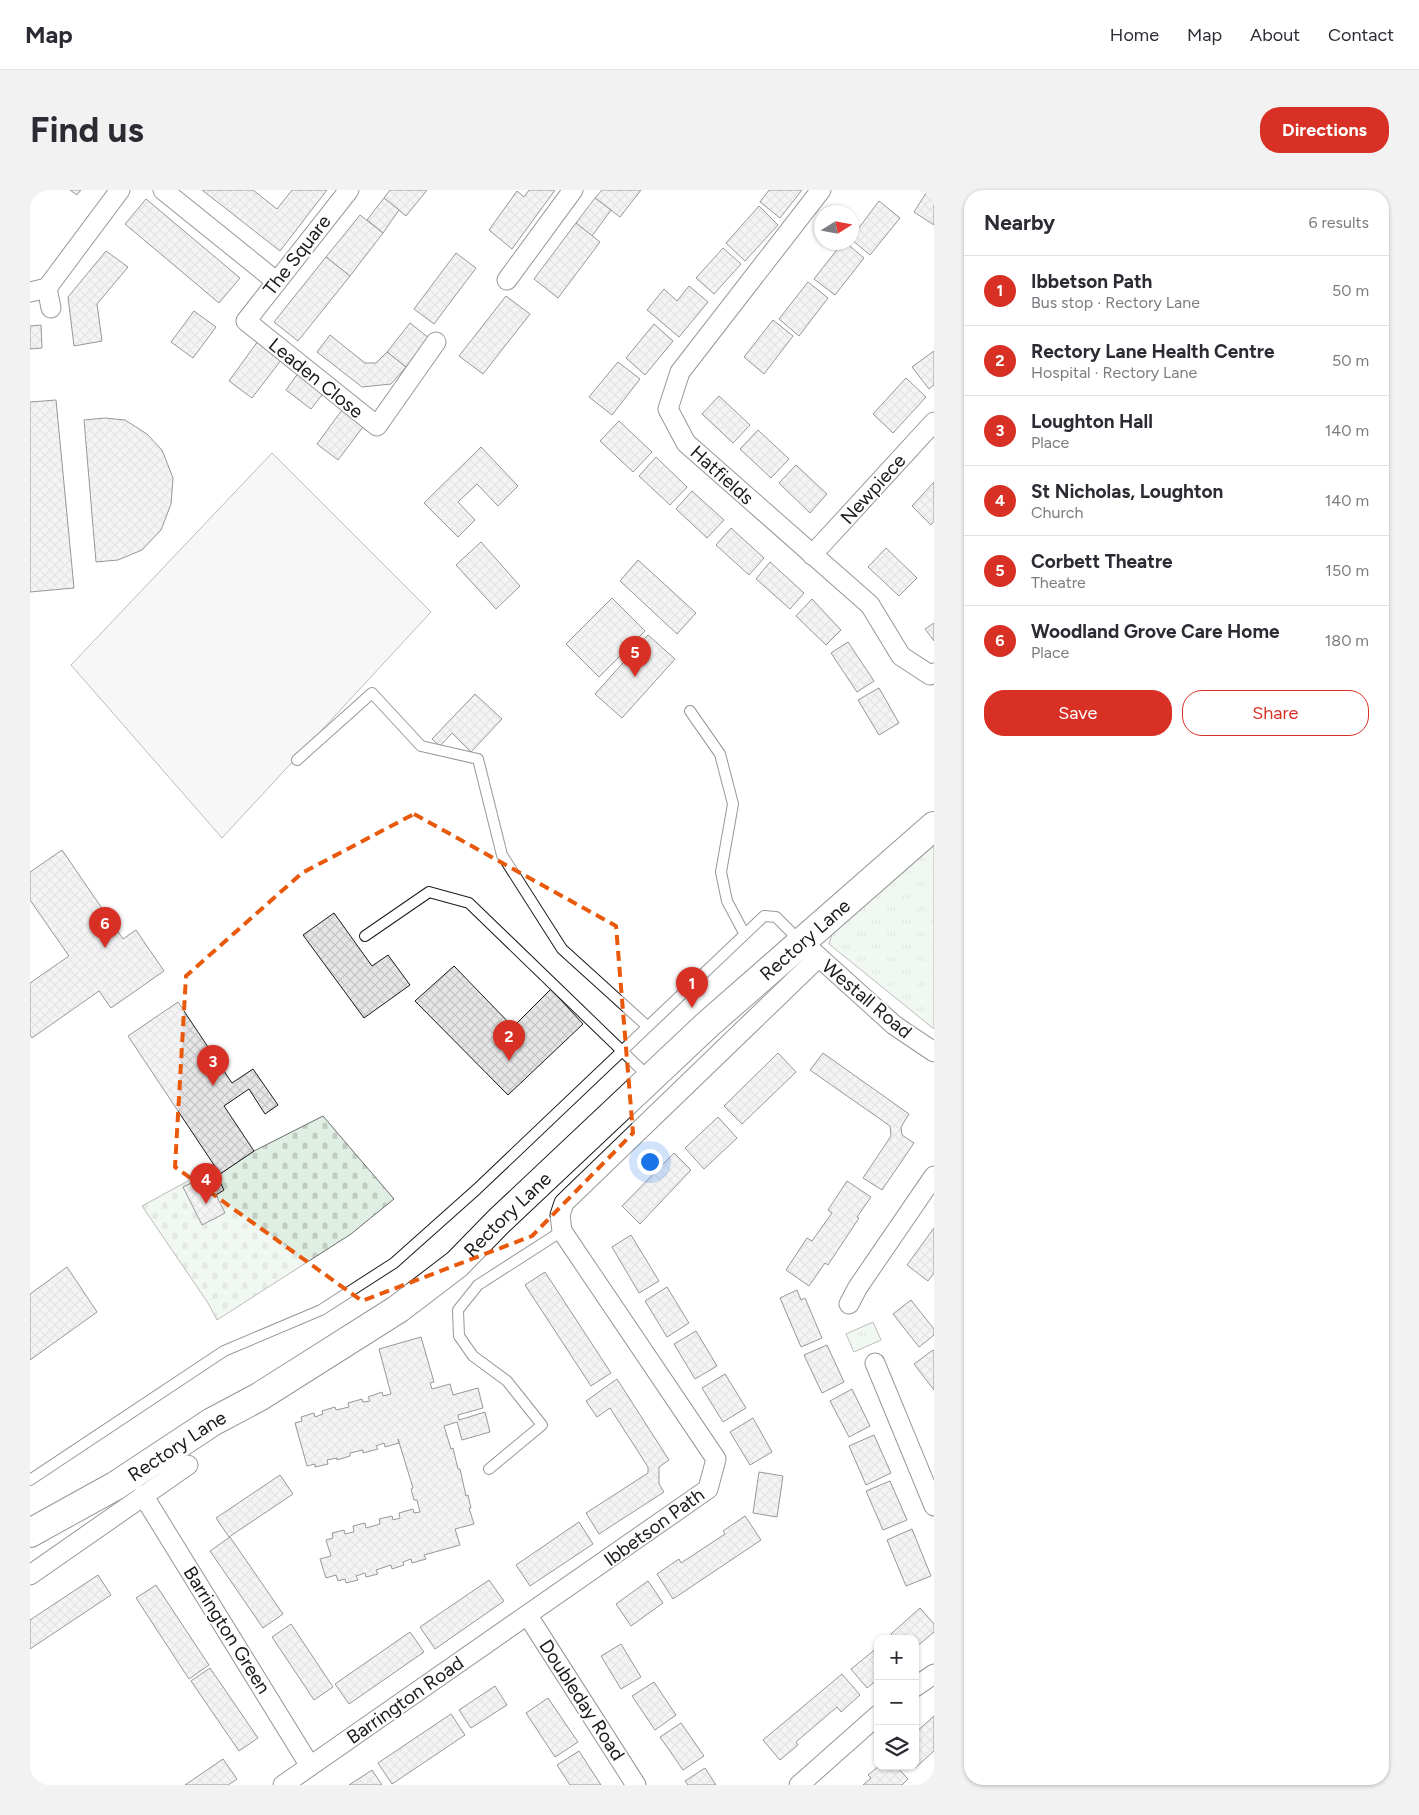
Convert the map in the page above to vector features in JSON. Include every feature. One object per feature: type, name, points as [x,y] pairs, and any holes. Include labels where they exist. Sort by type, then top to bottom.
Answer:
[{"type":"main road","name":"Rectory Lane","points":[[30,1533],[115,1486],[212,1422],[259,1397],[398,1309],[457,1264],[499,1221],[707,1026],[806,948],[934,826]]},
{"type":"street","points":[[51,308],[39,290],[120,190]]},
{"type":"street","points":[[163,190],[277,282]]},
{"type":"street","name":"The Square","points":[[246,321],[349,190]]},
{"type":"street","points":[[507,280],[573,190]]},
{"type":"street","name":"Hatfields","points":[[821,190],[680,372],[668,409],[686,443],[870,605],[901,656],[930,675],[934,673]]},
{"type":"street","name":"Leaden Close","points":[[246,321],[377,426],[436,342]]},
{"type":"street","name":"Newpiece","points":[[812,555],[934,422]]},
{"type":"street","points":[[562,1231],[560,1215],[564,1203],[806,948]]},
{"type":"street","name":"Westall Road","points":[[806,948],[894,1025],[934,1052]]},
{"type":"street","points":[[849,1304],[858,1286],[934,1176]]},
{"type":"street","name":"Ibbetson Path","points":[[528,1616],[708,1489],[716,1459],[562,1231]]},
{"type":"street","points":[[875,1363],[934,1506]]},
{"type":"street","points":[[30,1575],[188,1465]]},
{"type":"street","name":"Barrington Green","points":[[144,1495],[310,1766]]},
{"type":"street","name":"Barrington Road","points":[[283,1785],[528,1616]]},
{"type":"street","name":"Doubleday Road","points":[[528,1616],[636,1785]]},
{"type":"street","points":[[919,1684],[934,1674]]},
{"type":"street","points":[[799,1785],[874,1719]]},
{"type":"lane","points":[[296,760],[372,694],[421,746],[478,759],[502,855],[562,949],[648,1026]]},
{"type":"lane","points":[[690,711],[720,754],[733,804],[721,872],[727,901],[744,933]]},
{"type":"lane","points":[[365,936],[429,892],[469,903],[650,1079]]},
{"type":"lane","points":[[30,1480],[224,1351],[321,1310],[394,1263],[477,1189],[764,916],[776,917],[806,948]]},
{"type":"lane","points":[[489,1469],[542,1425],[507,1381],[473,1356],[459,1336],[458,1310],[478,1285],[562,1231]]},
{"type":"highlighted area","points":[[414,814],[616,926],[633,1133],[532,1236],[362,1301],[175,1167],[186,976],[302,873]]},
{"type":"green space","points":[[934,838],[934,1029],[829,944],[837,918]]},
{"type":"green space","points":[[323,1116],[394,1199],[351,1234],[217,1320],[208,1303],[142,1206],[206,1171],[211,1175],[220,1174],[254,1151]]},
{"type":"green space","points":[[873,1322],[881,1340],[854,1352],[846,1334]]},
{"type":"shaded area","points":[[272,453],[431,612],[222,838],[71,665]]},
{"type":"building","points":[[70,190],[81,190],[77,195]]},
{"type":"building","points":[[202,190],[253,190],[277,209],[292,190],[327,190],[280,251]]},
{"type":"building","points":[[390,190],[427,190],[406,216],[384,198]]},
{"type":"building","points":[[529,190],[555,190],[512,249],[489,230],[517,191],[524,197]]},
{"type":"building","points":[[602,190],[641,190],[620,217],[595,198]]},
{"type":"building","points":[[769,190],[802,190],[780,218],[760,202]]},
{"type":"building","points":[[928,190],[934,194],[934,225],[914,212]]},
{"type":"building","points":[[384,198],[399,210],[383,233],[367,220]]},
{"type":"building","points":[[595,198],[611,210],[592,236],[576,223]]},
{"type":"building","points":[[146,199],[240,278],[219,303],[125,224]]},
{"type":"building","points":[[879,201],[900,218],[870,255],[859,246],[859,228]]},
{"type":"building","points":[[759,206],[778,225],[745,261],[726,243]]},
{"type":"building","points":[[360,215],[383,233],[350,276],[326,257]]},
{"type":"building","points":[[576,223],[600,242],[558,298],[534,279]]},
{"type":"building","points":[[723,248],[741,264],[714,294],[696,278]]},
{"type":"building","points":[[837,250],[854,250],[864,258],[835,295],[814,279]]},
{"type":"building","points":[[106,251],[128,267],[97,304],[102,341],[74,346],[68,297]]},
{"type":"building","points":[[456,253],[476,268],[434,324],[414,309]]},
{"type":"building","points":[[326,257],[350,276],[298,341],[274,322]]},
{"type":"building","points":[[808,282],[828,298],[799,336],[779,319]]},
{"type":"building","points":[[689,286],[708,302],[679,337],[647,310],[664,289],[677,301]]},
{"type":"building","points":[[506,296],[530,314],[483,374],[459,356]]},
{"type":"building","points":[[194,311],[216,327],[193,358],[171,342]]},
{"type":"building","points":[[773,320],[793,336],[764,374],[744,357]]},
{"type":"building","points":[[410,323],[429,338],[406,367],[387,352]]},
{"type":"building","points":[[654,324],[673,341],[645,375],[626,358]]},
{"type":"building","points":[[41,325],[42,348],[30,349],[30,326]]},
{"type":"building","points":[[330,335],[365,363],[376,363],[387,352],[406,367],[391,384],[362,387],[317,352]]},
{"type":"building","points":[[258,341],[282,359],[252,398],[229,381]]},
{"type":"building","points":[[934,351],[934,385],[929,389],[912,367]]},
{"type":"building","points":[[618,362],[640,379],[612,415],[589,397]]},
{"type":"building","points":[[299,372],[325,391],[311,409],[286,390]]},
{"type":"building","points":[[906,378],[926,397],[893,433],[873,414]]},
{"type":"building","points":[[719,396],[750,425],[733,443],[702,414]]},
{"type":"building","points":[[56,400],[74,588],[30,592],[30,402]]},
{"type":"building","points":[[342,410],[363,427],[338,460],[317,444]]},
{"type":"building","points":[[105,418],[125,420],[147,434],[162,450],[173,478],[171,504],[161,530],[142,550],[118,560],[96,562],[84,420]]},
{"type":"building","points":[[619,421],[652,452],[633,472],[600,441]]},
{"type":"building","points":[[758,430],[789,459],[771,478],[740,449]]},
{"type":"building","points":[[481,447],[518,486],[498,506],[477,484],[458,502],[475,520],[458,537],[424,503]]},
{"type":"building","points":[[656,457],[687,487],[670,505],[639,476]]},
{"type":"building","points":[[796,465],[827,494],[810,513],[779,483]]},
{"type":"building","points":[[934,482],[934,521],[931,525],[912,506]]},
{"type":"building","points":[[692,491],[724,520],[707,538],[676,509]]},
{"type":"building","points":[[731,528],[764,558],[749,575],[716,545]]},
{"type":"building","points":[[481,542],[520,586],[496,609],[456,565]]},
{"type":"building","points":[[886,548],[917,578],[899,596],[868,567]]},
{"type":"building","points":[[638,560],[696,613],[677,634],[620,581]]},
{"type":"building","points":[[770,562],[804,593],[790,609],[756,579]]},
{"type":"building","points":[[612,598],[645,631],[599,677],[566,644]]},
{"type":"building","points":[[812,599],[841,630],[826,645],[796,616]]},
{"type":"building","points":[[934,623],[934,641],[925,629]]},
{"type":"building","points":[[648,635],[675,659],[622,718],[595,694]]},
{"type":"building","points":[[848,642],[874,681],[857,692],[831,653]]},
{"type":"building","points":[[879,688],[899,723],[879,735],[858,700]]},
{"type":"building","points":[[475,694],[502,719],[471,752],[452,733],[440,746],[432,739]]},
{"type":"building","points":[[62,850],[123,939],[136,930],[164,971],[111,1008],[99,991],[32,1038],[30,1035],[30,983],[69,956],[30,900],[30,872]]},
{"type":"building","points":[[334,913],[372,966],[388,955],[410,985],[364,1018],[303,935]]},
{"type":"building","points":[[454,966],[513,1027],[551,989],[583,1024],[508,1095],[415,1001]]},
{"type":"building","points":[[178,1002],[232,1083],[253,1069],[278,1105],[265,1114],[249,1089],[224,1106],[254,1151],[220,1174],[128,1036]]},
{"type":"building","points":[[778,1053],[796,1072],[742,1124],[724,1106]]},
{"type":"building","points":[[823,1053],[909,1114],[901,1127],[902,1135],[914,1143],[882,1190],[863,1178],[891,1136],[890,1126],[810,1070]]},
{"type":"building","points":[[718,1117],[737,1138],[704,1169],[685,1148]]},
{"type":"building","points":[[674,1153],[691,1170],[640,1224],[622,1206]]},
{"type":"building","points":[[206,1176],[212,1186],[220,1182],[224,1190],[216,1195],[225,1213],[202,1225],[183,1187]]},
{"type":"building","points":[[847,1181],[871,1197],[828,1265],[825,1263],[809,1286],[786,1270],[807,1238],[812,1241],[832,1213],[828,1210]]},
{"type":"building","points":[[934,1228],[934,1273],[928,1281],[907,1265]]},
{"type":"building","points":[[631,1235],[659,1281],[639,1293],[612,1247]]},
{"type":"building","points":[[67,1267],[97,1312],[30,1360],[30,1294]]},
{"type":"building","points":[[545,1272],[611,1373],[591,1386],[525,1285]]},
{"type":"building","points":[[667,1287],[689,1323],[667,1337],[645,1301]]},
{"type":"building","points":[[797,1290],[801,1300],[805,1298],[822,1338],[801,1347],[780,1298]]},
{"type":"building","points":[[911,1300],[934,1329],[934,1335],[919,1347],[893,1314]]},
{"type":"building","points":[[696,1331],[717,1366],[695,1379],[674,1344]]},
{"type":"building","points":[[421,1337],[434,1382],[430,1383],[432,1389],[450,1384],[453,1395],[478,1388],[483,1408],[458,1415],[459,1420],[485,1412],[490,1432],[462,1440],[457,1422],[444,1426],[451,1449],[453,1448],[458,1469],[460,1469],[466,1496],[468,1495],[471,1508],[469,1508],[474,1524],[455,1529],[460,1545],[424,1555],[426,1559],[412,1563],[411,1559],[403,1562],[404,1565],[392,1569],[391,1565],[376,1570],[378,1574],[366,1577],[365,1573],[356,1576],[358,1580],[346,1583],[345,1579],[338,1581],[336,1575],[326,1578],[320,1559],[331,1556],[326,1540],[333,1538],[332,1533],[344,1530],[345,1534],[354,1532],[353,1526],[365,1523],[366,1528],[380,1524],[379,1519],[392,1516],[393,1520],[400,1518],[399,1513],[413,1509],[414,1513],[420,1512],[417,1500],[414,1500],[411,1489],[413,1488],[398,1439],[399,1443],[385,1447],[384,1443],[376,1446],[378,1449],[363,1453],[363,1450],[350,1453],[350,1456],[337,1460],[337,1458],[327,1460],[328,1464],[315,1467],[315,1464],[307,1466],[295,1423],[302,1421],[301,1417],[314,1413],[315,1417],[323,1414],[322,1411],[335,1407],[336,1410],[349,1407],[348,1403],[362,1399],[363,1402],[370,1401],[368,1397],[382,1392],[383,1396],[391,1394],[379,1349]]},
{"type":"building","points":[[827,1345],[844,1382],[822,1393],[804,1355]]},
{"type":"building","points":[[934,1351],[934,1390],[914,1364]]},
{"type":"building","points":[[725,1374],[746,1408],[723,1422],[702,1388]]},
{"type":"building","points":[[617,1379],[669,1460],[659,1467],[659,1484],[664,1492],[599,1534],[586,1513],[648,1473],[648,1467],[610,1408],[597,1417],[586,1401]]},
{"type":"building","points":[[852,1389],[870,1426],[849,1437],[830,1401]]},
{"type":"building","points":[[753,1418],[772,1452],[750,1465],[730,1432]]},
{"type":"building","points":[[874,1435],[891,1473],[866,1485],[849,1446]]},
{"type":"building","points":[[759,1472],[783,1476],[777,1517],[753,1513]]},
{"type":"building","points":[[280,1475],[293,1494],[229,1537],[216,1518]]},
{"type":"building","points":[[890,1481],[907,1520],[883,1530],[866,1491]]},
{"type":"building","points":[[745,1516],[761,1540],[673,1599],[657,1574],[679,1559],[681,1563],[725,1534],[723,1531]]},
{"type":"building","points":[[579,1522],[593,1544],[530,1586],[516,1565]]},
{"type":"building","points":[[912,1529],[931,1576],[906,1586],[887,1540]]},
{"type":"building","points":[[230,1537],[283,1614],[263,1628],[210,1551]]},
{"type":"building","points":[[98,1575],[111,1595],[30,1649],[30,1620]]},
{"type":"building","points":[[489,1580],[504,1601],[435,1649],[420,1627]]},
{"type":"building","points":[[648,1581],[663,1603],[631,1626],[616,1604]]},
{"type":"building","points":[[156,1585],[209,1665],[189,1679],[136,1598]]},
{"type":"building","points":[[920,1608],[934,1624],[934,1632],[919,1645],[919,1635],[891,1634]]},
{"type":"building","points":[[291,1624],[333,1687],[314,1700],[272,1637]]},
{"type":"building","points":[[410,1632],[424,1652],[349,1704],[335,1684]]},
{"type":"building","points":[[621,1644],[641,1677],[621,1689],[601,1656]]},
{"type":"building","points":[[874,1650],[874,1682],[867,1688],[851,1669]]},
{"type":"building","points":[[210,1668],[258,1738],[239,1751],[191,1681]]},
{"type":"building","points":[[842,1674],[860,1695],[841,1712],[837,1707],[796,1742],[798,1745],[780,1760],[763,1740]]},
{"type":"building","points":[[654,1682],[676,1715],[655,1730],[632,1696]]},
{"type":"building","points":[[495,1686],[507,1705],[471,1728],[459,1710]]},
{"type":"building","points":[[548,1698],[578,1742],[555,1757],[526,1713]]},
{"type":"building","points":[[451,1714],[465,1735],[392,1784],[378,1763]]},
{"type":"building","points":[[934,1716],[934,1751],[919,1764],[919,1729]]},
{"type":"building","points":[[681,1723],[704,1756],[683,1770],[660,1737]]},
{"type":"building","points":[[579,1751],[601,1785],[570,1785],[557,1765]]},
{"type":"building","points":[[223,1759],[237,1779],[228,1785],[185,1785]]},
{"type":"building","points":[[705,1768],[716,1785],[688,1785],[685,1781]]},
{"type":"building","points":[[372,1770],[382,1785],[349,1785]]},
{"type":"building","points":[[874,1770],[900,1770],[908,1779],[902,1785],[863,1785],[871,1778],[868,1775]]},
{"type":"place","name":"Corbett Theatre","points":[[635,677]]},
{"type":"place","name":"Woodland Grove Care Home","points":[[105,948]]},
{"type":"place","name":"Ibbetson Path","points":[[692,1008]]},
{"type":"place","name":"Rectory Lane Health Centre","points":[[509,1061]]},
{"type":"place","name":"Loughton Hall","points":[[213,1086]]},
{"type":"place","name":"St Nicholas, Loughton","points":[[206,1204]]}]
